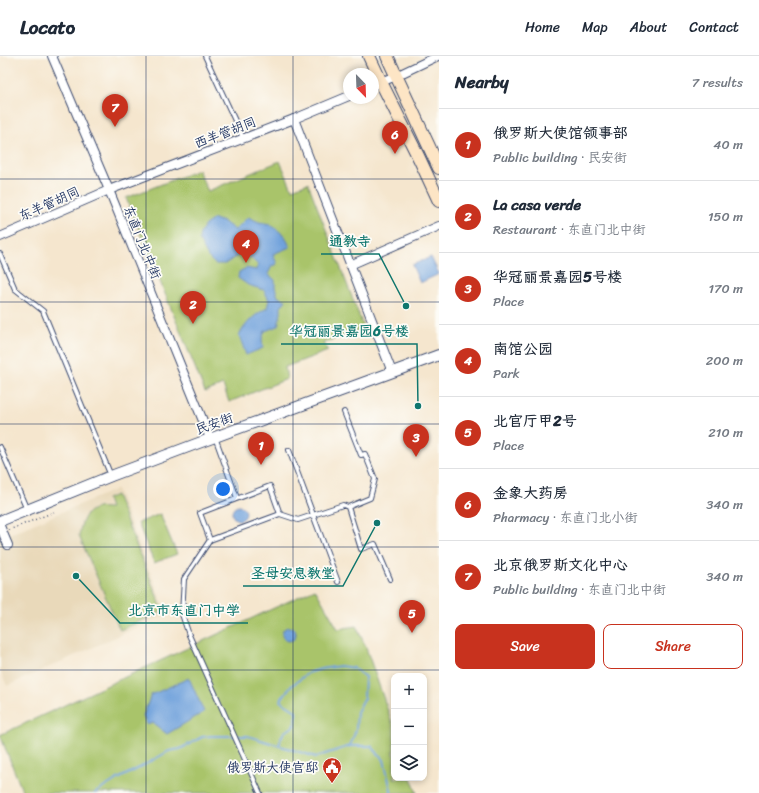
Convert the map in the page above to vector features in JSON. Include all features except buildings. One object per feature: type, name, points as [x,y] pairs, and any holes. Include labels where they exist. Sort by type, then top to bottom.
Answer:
[{"type":"main road","points":[[369,56],[372,68]]},
{"type":"main road","points":[[386,56],[436,151],[439,168]]},
{"type":"main road","points":[[379,88],[419,158],[439,201]]},
{"type":"street","name":"东直门北中街","points":[[52,56],[213,437]]},
{"type":"street","points":[[379,83],[438,56]]},
{"type":"street","name":"西羊管胡同","points":[[109,190],[294,119],[343,99]]},
{"type":"street","points":[[294,119],[392,372]]},
{"type":"street","name":"东羊管胡同","points":[[0,237],[109,190]]},
{"type":"street","points":[[350,265],[439,226]]},
{"type":"street","name":"民安街","points":[[0,521],[213,437],[439,355]]},
{"type":"street","points":[[1,530],[8,545]]},
{"type":"lane","points":[[205,56],[243,138]]},
{"type":"lane","points":[[419,158],[436,151]]},
{"type":"lane","points":[[0,254],[15,288],[43,311],[111,476]]},
{"type":"lane","points":[[344,412],[361,456],[365,454],[375,479],[370,498],[348,508]]},
{"type":"lane","points":[[213,437],[237,498]]},
{"type":"lane","points":[[0,447],[27,510]]},
{"type":"lane","points":[[289,450],[338,582]]},
{"type":"lane","points":[[210,540],[200,512],[237,498],[270,486],[280,514]]},
{"type":"lane","points":[[260,793],[189,635],[182,614],[184,579],[210,540],[280,514],[298,520],[343,505],[348,508],[361,549],[375,544],[390,579]]},
{"type":"path","points":[[1,530],[54,512]]},
{"type":"shaded area","points":[[117,489],[167,614],[7,686],[0,670],[0,538]]},
{"type":"green space","points":[[280,161],[292,189],[308,183],[364,328],[323,343],[328,351],[285,367],[287,379],[229,402],[223,385],[205,392],[126,198],[198,170],[208,191]]},
{"type":"green space","points":[[116,495],[163,611],[120,630],[79,536],[82,523],[86,515],[97,508],[110,508],[107,499]]},
{"type":"green space","points":[[160,514],[177,554],[154,563],[138,523]]},
{"type":"green space","points":[[315,589],[338,629],[356,626],[365,645],[391,719],[391,781],[412,781],[417,793],[23,793],[0,735]]},
{"type":"water","points":[[248,217],[259,222],[270,224],[285,236],[290,247],[273,254],[277,264],[272,266],[268,274],[275,280],[275,287],[278,297],[286,300],[281,307],[278,326],[265,331],[262,339],[263,348],[246,355],[239,335],[251,319],[267,308],[269,300],[264,290],[248,285],[238,278],[239,272],[246,268],[256,270],[258,265],[250,257],[240,254],[225,264],[215,264],[208,257],[199,240],[200,234],[205,225],[214,219],[224,222],[235,230]]},
{"type":"water","points":[[431,257],[439,274],[420,283],[412,265]]},
{"type":"water","points":[[239,506],[244,508],[246,513],[244,518],[239,520],[234,518],[232,513],[234,508]]},
{"type":"water","points":[[289,627],[294,629],[296,634],[294,639],[289,641],[284,639],[282,634],[284,629]]},
{"type":"water","points":[[189,678],[204,712],[167,734],[153,723],[147,725],[143,716],[151,695]]},
{"type":"waterway","points":[[279,746],[284,732],[293,727],[296,721],[296,711],[280,701],[290,687],[308,673],[340,666],[354,668],[365,677],[364,699],[357,712],[356,730],[350,746]]},
{"type":"waterway","points":[[95,793],[169,751],[180,749],[202,737],[211,736],[248,736],[316,757],[350,746],[371,746],[384,760],[391,793]]},
{"type":"place","name":"北京俄罗斯文化中心","points":[[115,127]]},
{"type":"place","name":"金象大药房","points":[[395,154]]},
{"type":"place","name":"南馆公园","points":[[246,263]]},
{"type":"place","name":"通教寺","points":[[406,306]]},
{"type":"place","name":"La casa verde","points":[[193,324]]},
{"type":"place","name":"华冠丽景嘉园6号楼","points":[[418,406]]},
{"type":"place","name":"华冠丽景嘉园5号楼","points":[[416,457]]},
{"type":"place","name":"俄罗斯大使馆领事部","points":[[261,465]]},
{"type":"place","name":"圣母安息教堂","points":[[377,523]]},
{"type":"place","name":"北京市东直门中学","points":[[76,576]]},
{"type":"place","name":"北官厅甲2号","points":[[412,633]]},
{"type":"place","name":"俄罗斯大使官邸","points":[[332,784]]}]
